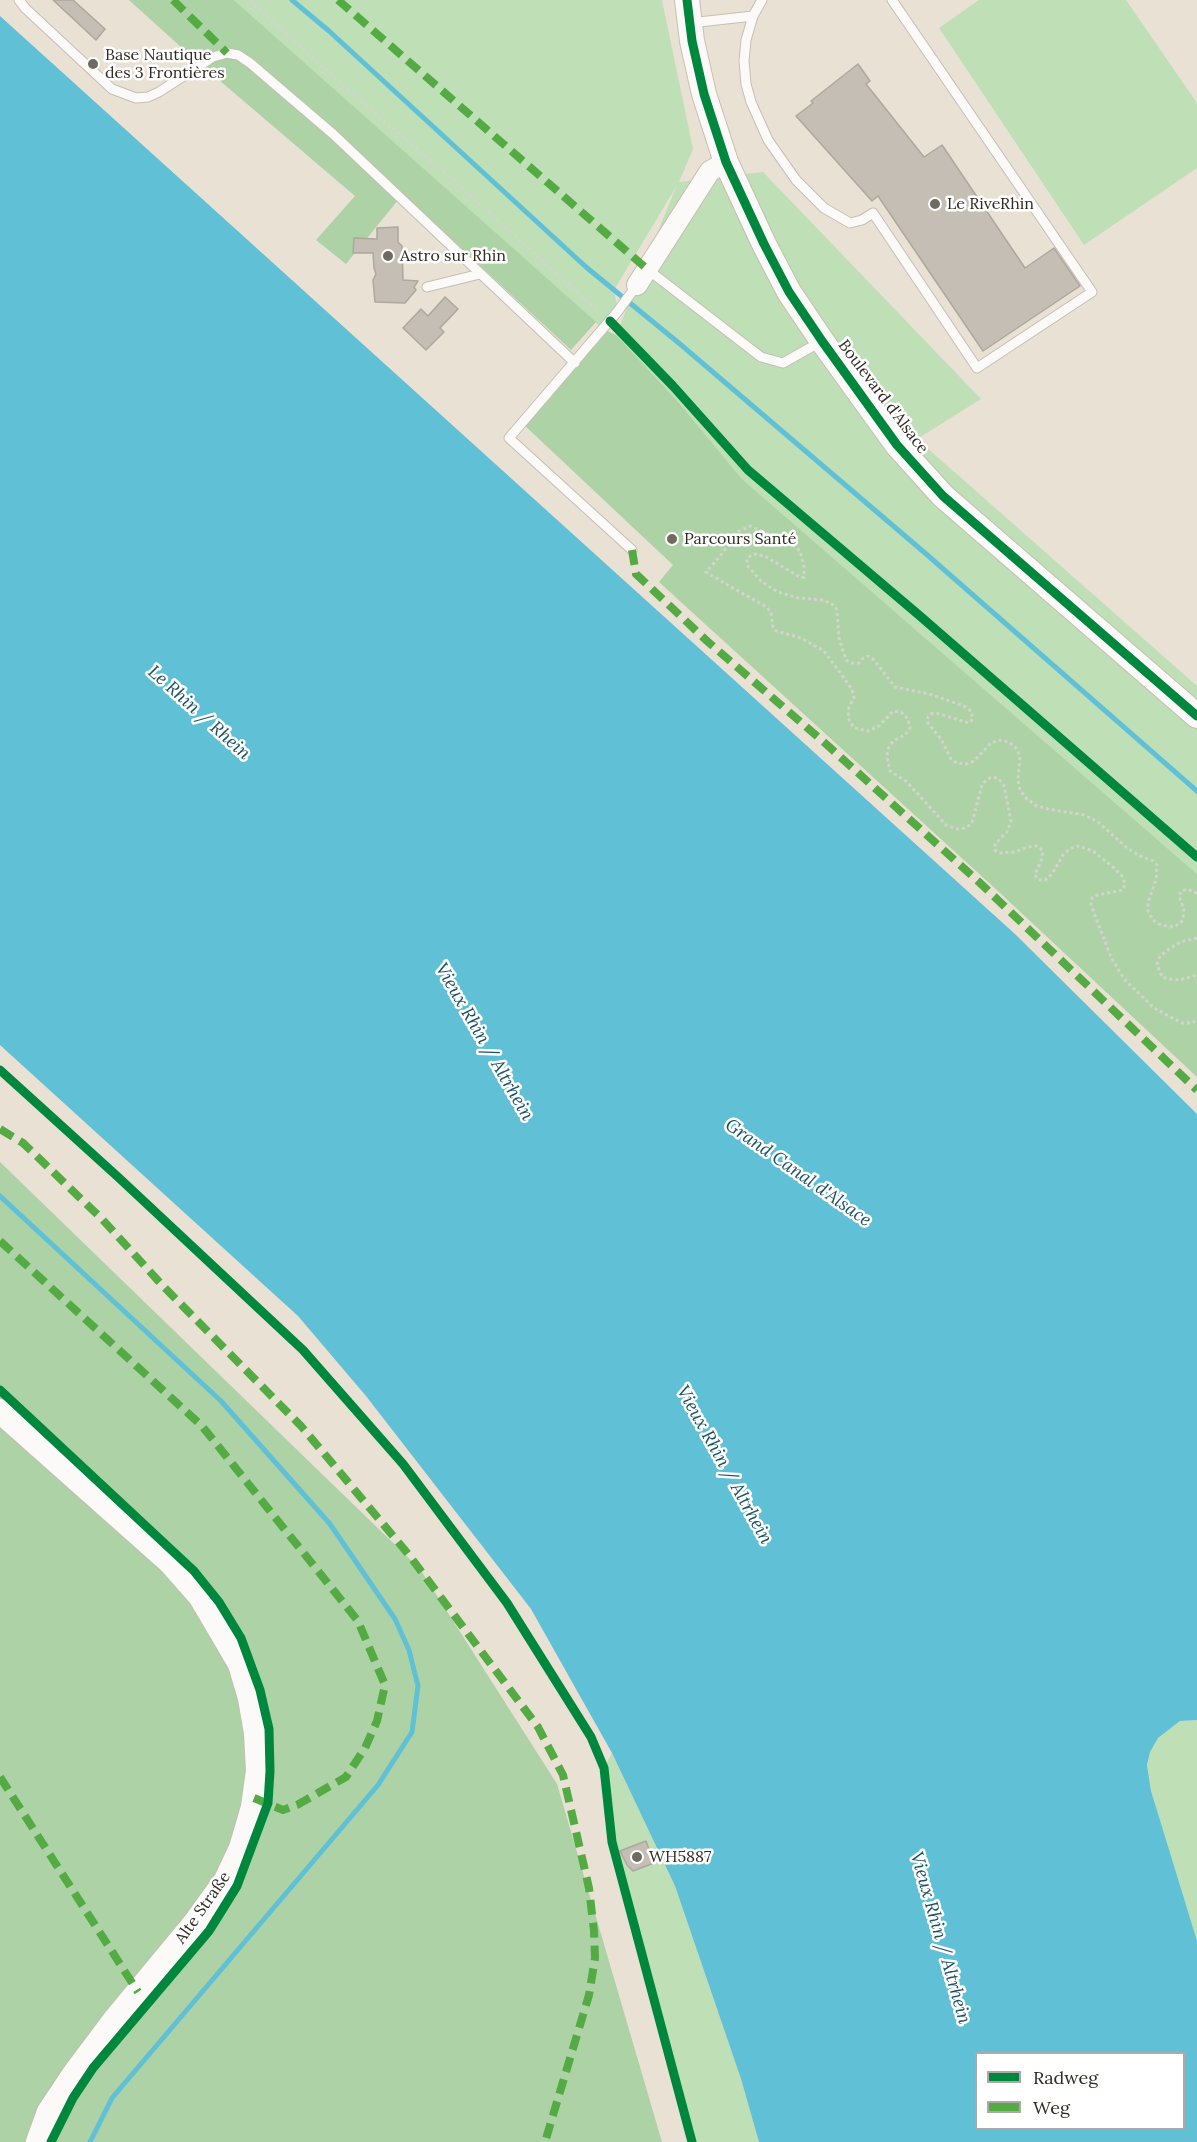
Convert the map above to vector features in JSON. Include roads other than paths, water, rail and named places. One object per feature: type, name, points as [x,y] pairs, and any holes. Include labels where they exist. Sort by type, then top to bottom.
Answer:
[{"type":"street","name":"Boulevard d'Alsace","points":[[689,12],[704,94],[726,162],[764,244],[789,292],[897,445],[943,496],[1197,716]]},
{"type":"street","points":[[642,277],[672,239],[710,171],[726,162]]},
{"type":"street","name":"Alte Straße","points":[[0,1411],[170,1562],[200,1596],[240,1664],[250,1698],[256,1733],[258,1771],[253,1807],[241,1848],[226,1880],[195,1923],[114,2021],[75,2073],[49,2112],[38,2142]]},
{"type":"lane","points":[[20,0],[25,8],[112,89],[136,98],[148,97],[159,92],[213,57],[227,53],[238,55],[256,67],[333,134],[575,363]]},
{"type":"lane","points":[[762,0],[753,16],[746,40],[746,84],[751,102],[768,140],[796,180],[824,208],[850,223],[862,220],[873,213],[977,368],[1092,292],[892,0]]},
{"type":"lane","points":[[689,12],[753,16]]},
{"type":"lane","points":[[427,287],[480,274]]},
{"type":"lane","points":[[632,550],[509,438],[610,321],[642,277],[761,357],[783,363],[822,341]]},
{"type":"water","points":[[0,16],[1015,934],[1197,1114],[1197,1720],[1180,1721],[1158,1738],[1150,1752],[1147,1765],[1151,1791],[1197,1941],[1197,2142],[759,2142],[741,2079],[675,1886],[612,1753],[531,1609],[366,1396],[298,1316],[0,1045]]},
{"type":"waterway","points":[[292,0],[329,31],[586,267],[925,553],[1197,791]]},
{"type":"waterway","points":[[0,1196],[221,1401],[330,1524],[395,1619],[409,1650],[418,1686],[412,1732],[378,1785],[112,2098],[90,2142]]},
{"type":"place","name":"Base Nautique des 3 Frontières","points":[[93,64]]},
{"type":"place","name":"Le RiveRhin","points":[[935,204]]},
{"type":"place","name":"Astro sur Rhin","points":[[388,256]]},
{"type":"place","name":"Parcours Santé","points":[[672,539]]},
{"type":"place","name":"WH5887","points":[[637,1857]]},
{"type":"water label","name":"Le Rhin / Rhein","points":[[199,713]]},
{"type":"water label","name":"Vieux Rhin / Altrhein","points":[[484,1042]]},
{"type":"water label","name":"Grand Canal d'Alsace","points":[[798,1173]]},
{"type":"water label","name":"Vieux Rhin / Altrhein","points":[[724,1465]]},
{"type":"water label","name":"Vieux Rhin / Altrhein","points":[[940,1938]]}]
